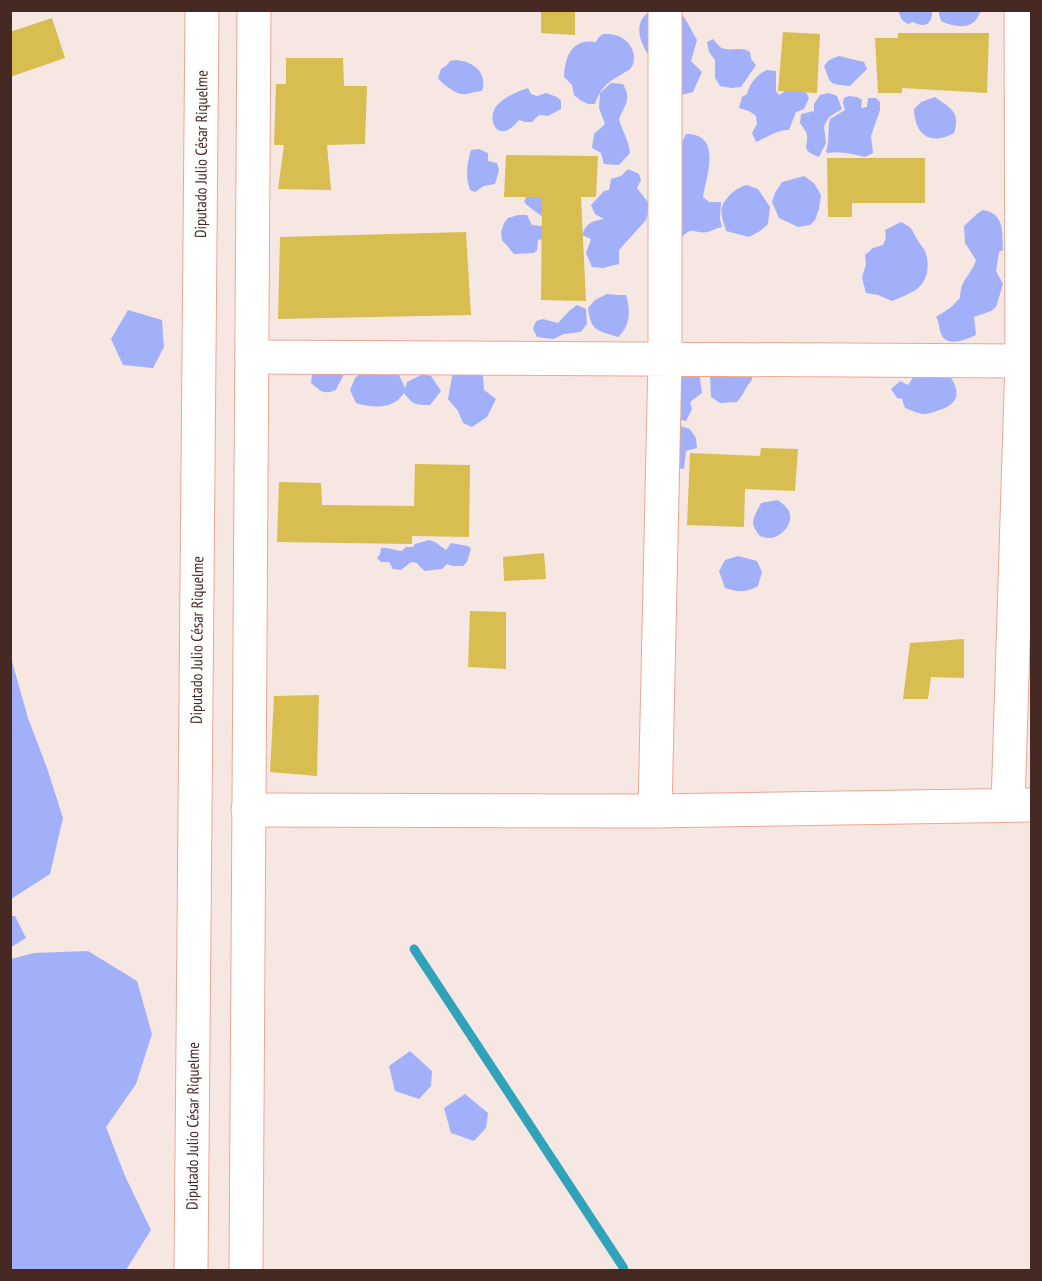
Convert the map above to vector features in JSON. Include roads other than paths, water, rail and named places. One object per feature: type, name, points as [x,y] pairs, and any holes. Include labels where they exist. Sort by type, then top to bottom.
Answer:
[{"type":"street","name":"Diputado Julio César Riquelme","points":[[191,1270],[202,10]]},
{"type":"street","points":[[246,1270],[254,10]]},
{"type":"street","points":[[655,811],[664,358],[665,10]]},
{"type":"street","points":[[248,810],[655,811],[1020,805],[1027,361],[1021,10]]},
{"type":"street","points":[[252,357],[1027,361]]},
{"type":"waterway","points":[[414,949],[624,1270]]}]
